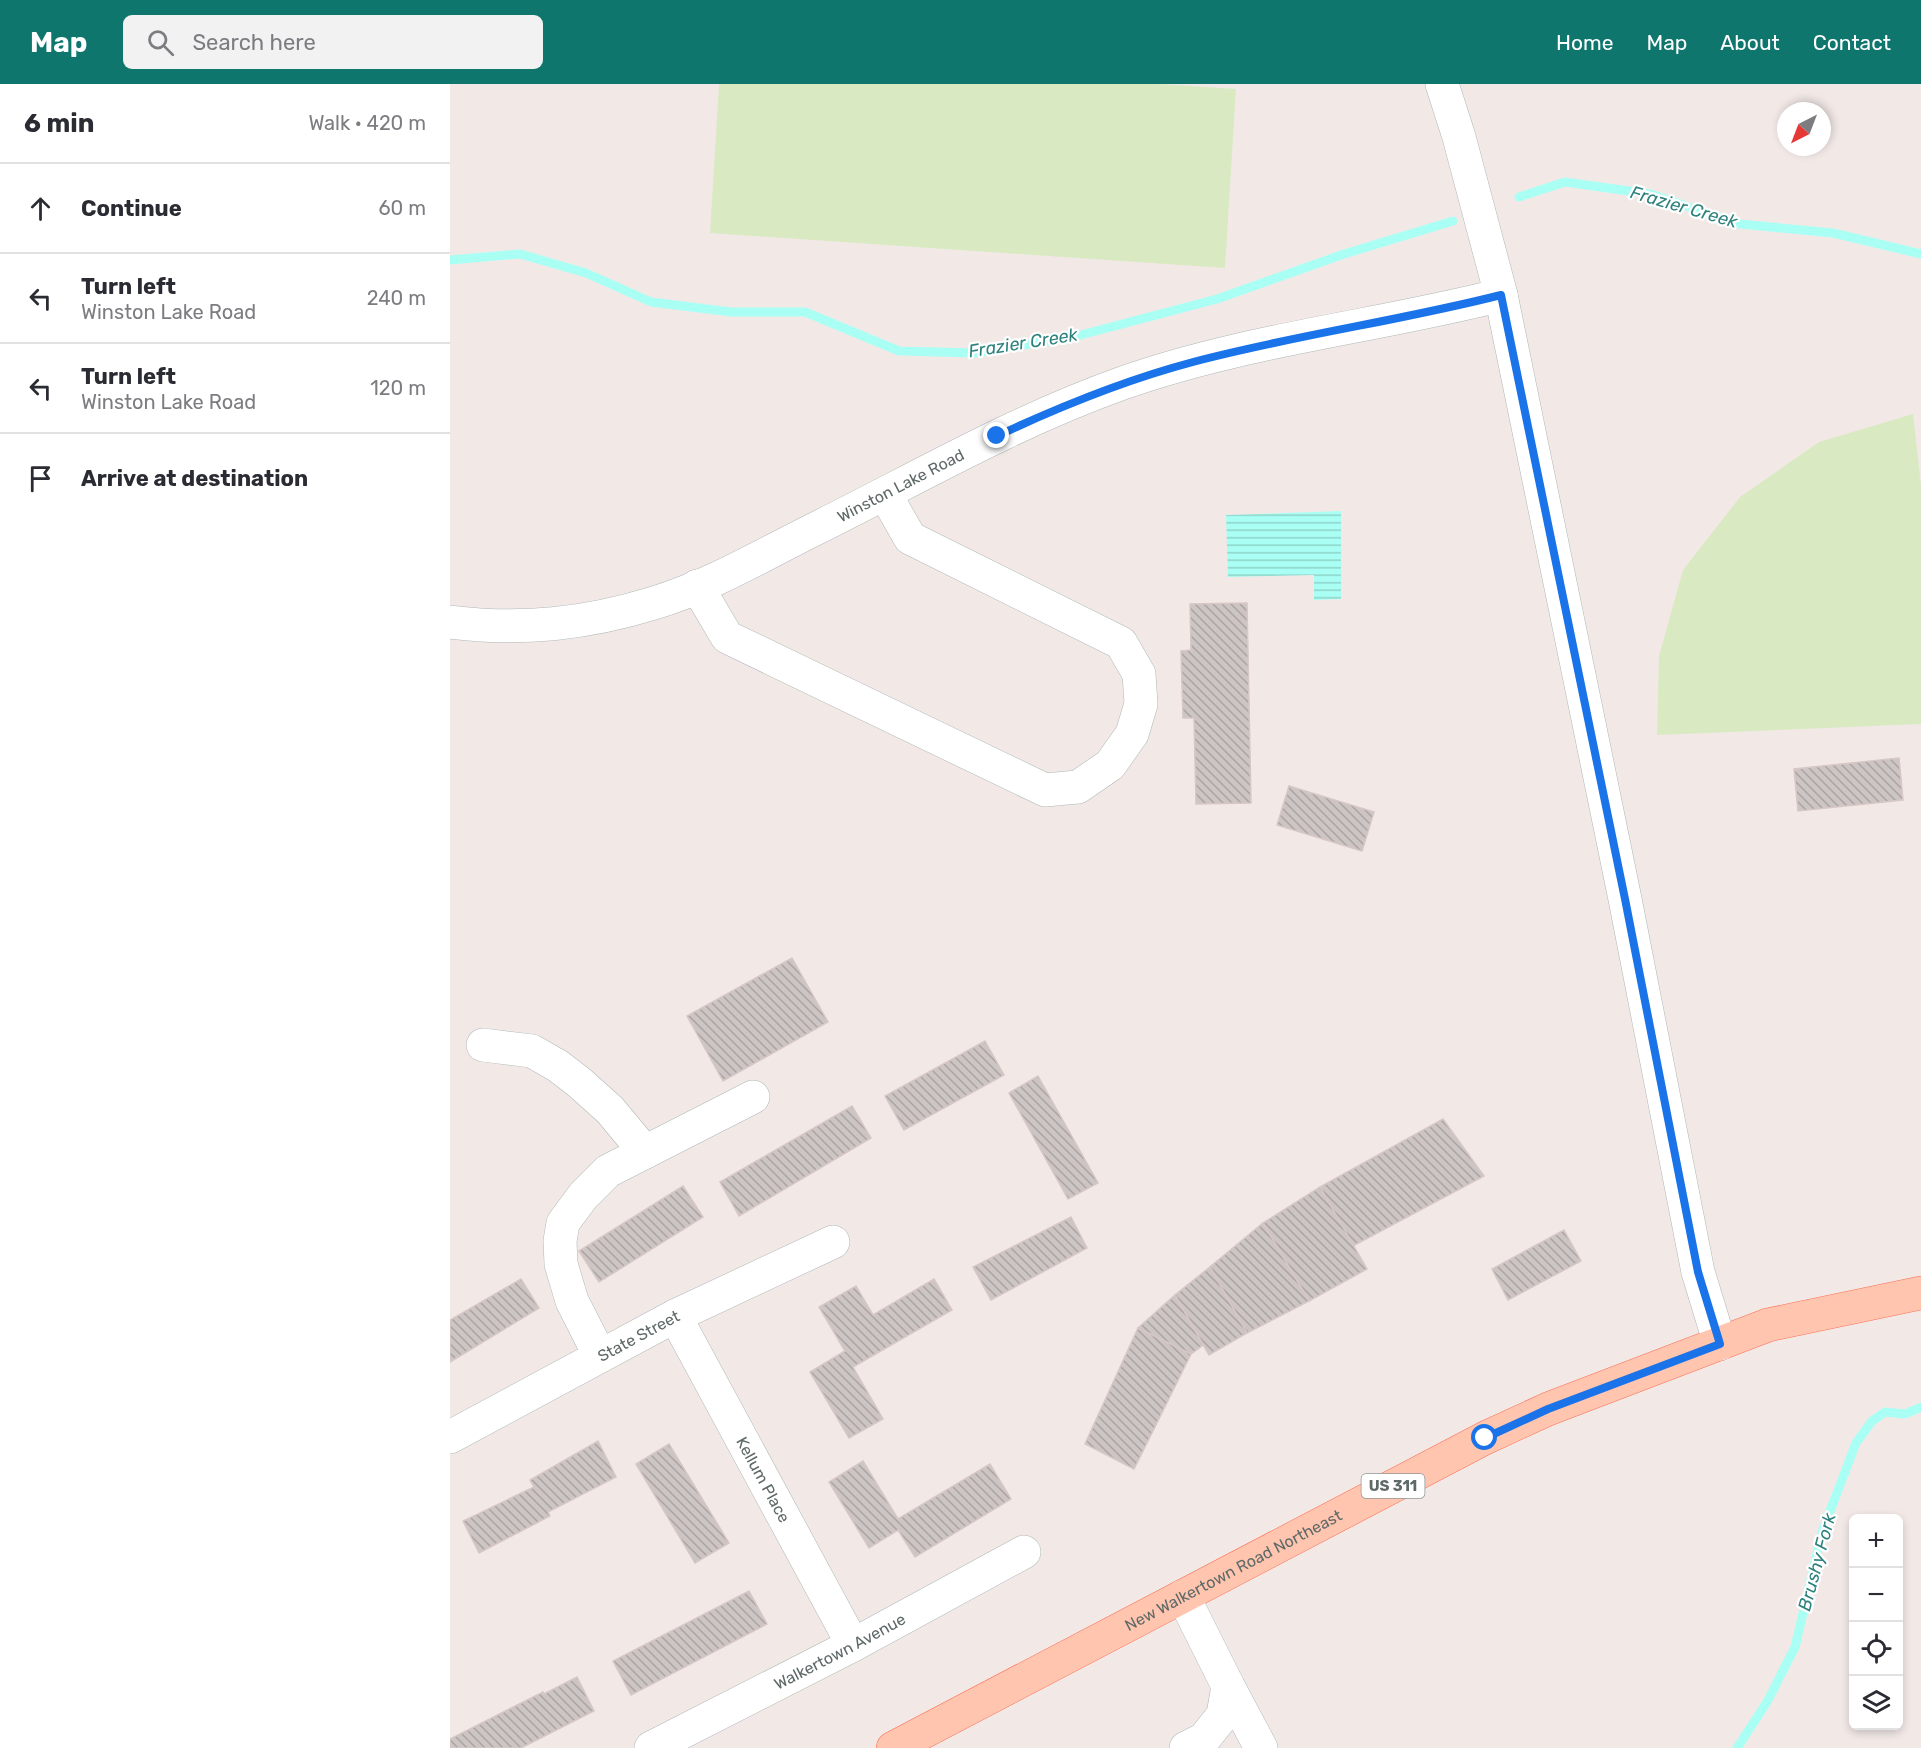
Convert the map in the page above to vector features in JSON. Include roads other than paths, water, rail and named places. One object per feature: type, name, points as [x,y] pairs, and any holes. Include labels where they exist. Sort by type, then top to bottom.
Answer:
[{"type":"main road","name":"New Walkertown Road Northeast","points":[[893,1748],[1485,1438],[1548,1409],[1768,1325],[1921,1293]]},
{"type":"street","points":[[1442,84],[1459,137],[1501,295],[1625,899],[1698,1272],[1720,1344]]},
{"type":"street","name":"Winston Lake Road","points":[[450,621],[507,627],[548,625],[602,617],[656,603],[697,586],[1047,412],[1122,383],[1194,362],[1273,343],[1501,295]]},
{"type":"street","points":[[697,586],[727,637],[1045,790],[1078,787],[1110,765],[1132,734],[1141,704],[1139,674],[1121,643],[910,538],[885,494]]},
{"type":"street","points":[[483,1045],[532,1051],[558,1066],[610,1110],[645,1152]]},
{"type":"street","points":[[600,1356],[572,1301],[561,1264],[560,1241],[563,1223],[583,1196],[608,1172],[753,1097]]},
{"type":"street","name":"State Street","points":[[450,1437],[675,1316],[833,1242]]},
{"type":"street","name":"Kellum Place","points":[[675,1316],[853,1645]]},
{"type":"street","name":"Walkertown Avenue","points":[[651,1748],[853,1645],[1024,1552]]},
{"type":"street","points":[[1182,1596],[1261,1748]]},
{"type":"street","points":[[1186,1748],[1204,1739],[1223,1715],[1228,1686]]},
{"type":"water","points":[[1341,511],[1341,599],[1314,600],[1314,575],[1228,577],[1226,515]]},
{"type":"waterway","name":"Frazier Creek","points":[[1519,197],[1565,182],[1650,194],[1740,224],[1833,233],[1921,254]]},
{"type":"waterway","name":"Frazier Creek","points":[[450,260],[520,254],[586,273],[651,302],[731,312],[805,312],[899,351],[975,353],[1073,337],[1217,299],[1344,254],[1453,221]]},
{"type":"waterway","name":"Brushy Fork","points":[[1737,1748],[1767,1702],[1795,1647],[1822,1532],[1856,1443],[1872,1421],[1885,1412],[1905,1414],[1921,1407]]}]
